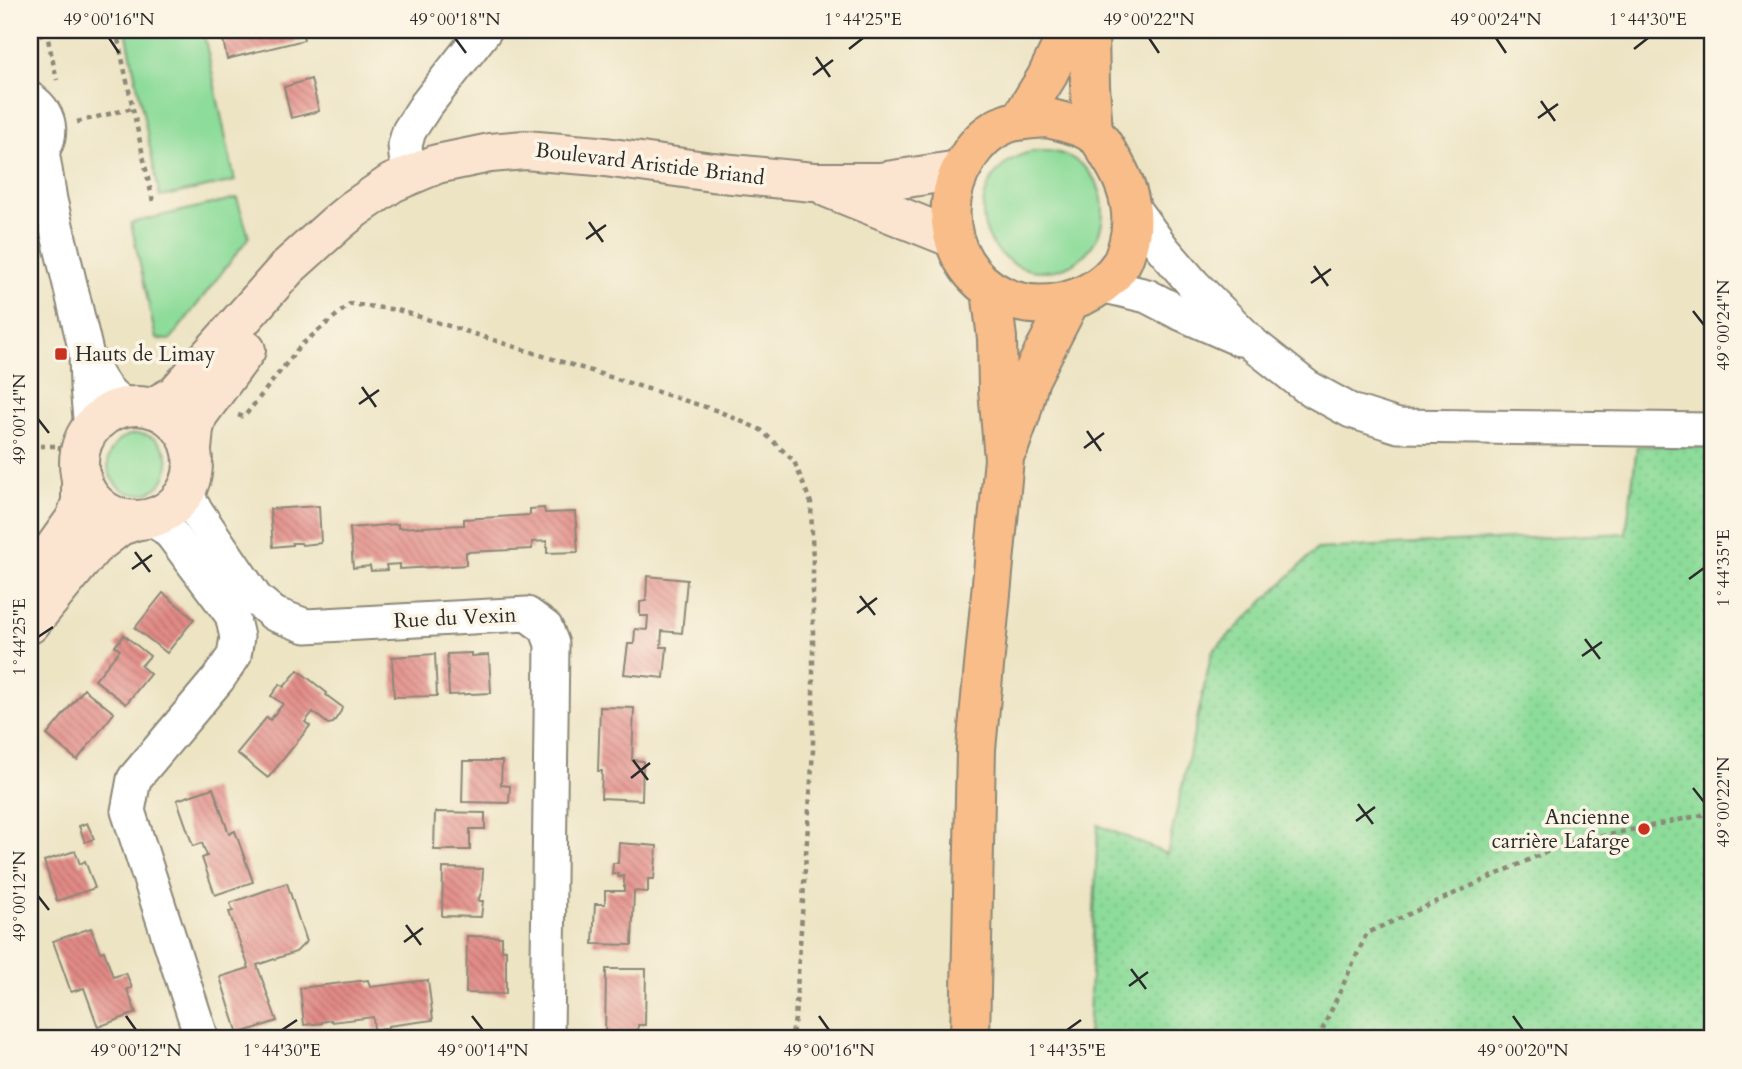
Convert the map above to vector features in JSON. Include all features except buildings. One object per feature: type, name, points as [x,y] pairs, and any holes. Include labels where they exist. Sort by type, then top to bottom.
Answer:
[{"type":"main road","points":[[1020,120],[1046,78],[1069,30]]},
{"type":"main road","points":[[1089,30],[1093,134]]},
{"type":"main road","points":[[1004,459],[1030,379],[1086,293],[1121,264],[1132,230],[1132,207],[1120,170],[1093,134],[1048,118],[1020,120],[991,131],[974,146],[959,170],[950,202],[953,238],[961,258],[991,291],[1018,302],[1043,305],[1086,293]]},
{"type":"main road","name":"Boulevard Aristide Briand","points":[[139,407],[155,407],[175,395],[288,267],[337,223],[374,195],[411,174],[437,164],[463,157],[525,149],[813,182],[880,182],[959,170]]},
{"type":"main road","name":"Boulevard Aristide Briand","points":[[813,182],[953,238]]},
{"type":"main road","name":"Boulevard Aristide Briand","points":[[192,450],[196,421],[209,400],[337,223]]},
{"type":"main road","points":[[971,1039],[976,750],[1004,459],[998,390],[998,338],[991,291]]},
{"type":"main road","points":[[30,582],[75,519],[81,502],[80,452],[89,431],[111,412],[139,407],[160,411],[171,418],[187,438],[194,462],[188,487],[182,498],[162,514],[120,526],[93,547],[30,624]]},
{"type":"main road","points":[[81,477],[93,500],[102,509],[125,519],[144,519]]},
{"type":"street","points":[[411,174],[405,145],[409,131],[485,30]]},
{"type":"street","points":[[44,92],[37,103],[44,111],[49,132],[47,142],[36,156],[50,200],[86,352],[89,431]]},
{"type":"street","points":[[1132,207],[1178,267],[1254,345],[1307,387],[1351,411],[1398,426],[1712,430]]},
{"type":"street","points":[[1086,293],[1147,296],[1254,345]]},
{"type":"street","points":[[86,352],[112,397],[139,407]]},
{"type":"street","name":"Rue du Vexin","points":[[188,487],[191,505],[256,599],[274,614],[306,626],[527,614],[546,628],[552,644],[547,1039]]},
{"type":"street","points":[[144,519],[166,528],[173,536],[232,615],[237,636],[234,656],[218,679],[134,779],[128,811],[202,1039]]},
{"type":"path","points":[[116,30],[153,202]]},
{"type":"path","points":[[30,36],[46,32],[44,92]]},
{"type":"path","points":[[66,124],[133,108]]},
{"type":"path","points":[[209,400],[218,408],[244,417],[301,345],[350,304],[398,310],[718,411],[761,430],[794,461],[811,503],[813,750],[795,1019],[791,1039]]},
{"type":"path","points":[[1318,1039],[1367,933],[1563,844],[1712,813]]},
{"type":"green space","points":[[126,30],[203,30],[235,181],[160,197]]},
{"type":"green space","points":[[1043,151],[1066,156],[1085,169],[1098,188],[1103,211],[1098,234],[1085,253],[1066,266],[1043,271],[1020,266],[1001,253],[988,234],[983,211],[988,188],[1001,169],[1020,156]]},
{"type":"green space","points":[[237,198],[249,237],[170,340],[156,339],[131,223]]},
{"type":"green space","points":[[138,434],[159,443],[168,464],[159,485],[138,494],[117,485],[108,464],[117,443]]},
{"type":"green space","points":[[1637,446],[1712,447],[1712,1039],[1088,1039],[1098,825],[1167,854],[1212,652],[1317,549],[1626,533]]},
{"type":"place","name":"Hauts de Limay","points":[[61,354]]},
{"type":"place","name":"Ancienne carrière Lafarge","points":[[1644,829]]}]
